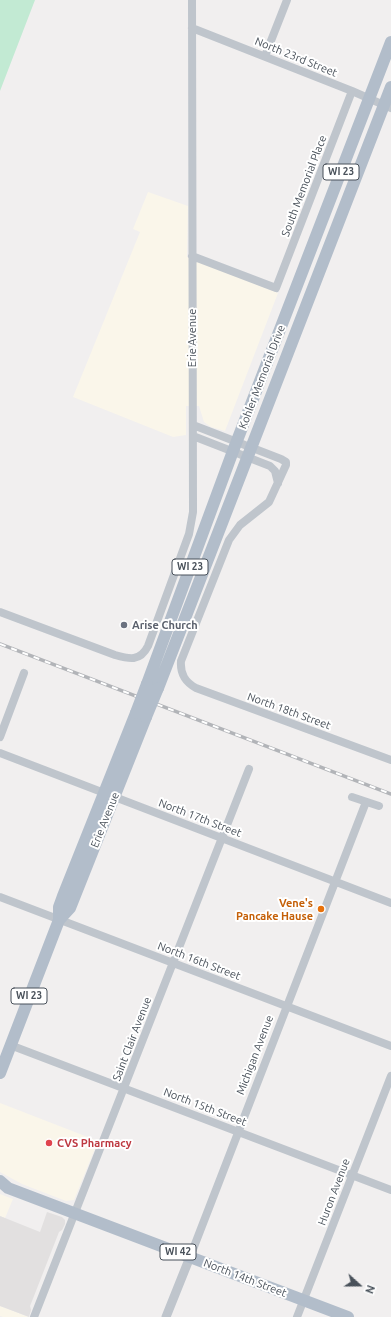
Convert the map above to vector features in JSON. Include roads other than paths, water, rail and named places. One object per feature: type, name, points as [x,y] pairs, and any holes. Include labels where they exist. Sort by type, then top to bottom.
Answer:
[{"type":"main road","name":"Kohler Memorial Drive","points":[[141,715],[235,447],[391,42]]},
{"type":"main road","name":"Kohler Memorial Drive","points":[[152,686],[249,452],[388,107],[391,87]]},
{"type":"main road","name":"Erie Avenue","points":[[0,1073],[59,920],[70,908],[109,795],[141,715]]},
{"type":"main road","name":"North 14th Street","points":[[3,1186],[348,1317]]},
{"type":"street","name":"Erie Avenue","points":[[0,612],[115,655],[132,659],[141,656],[148,646],[190,534],[193,512],[192,0]]},
{"type":"street","points":[[265,56],[287,0]]},
{"type":"street","name":"North 23rd Street","points":[[192,28],[352,91],[388,107]]},
{"type":"street","name":"South Memorial Place","points":[[192,256],[276,288],[352,91]]},
{"type":"street","points":[[193,425],[235,447]]},
{"type":"street","points":[[193,436],[286,462],[286,468],[278,483]]},
{"type":"street","points":[[249,452],[272,468],[277,474],[278,483]]},
{"type":"street","name":"North 18th Street","points":[[278,483],[265,506],[240,525],[229,540],[181,661],[183,676],[187,682],[196,688],[391,760]]},
{"type":"street","points":[[0,737],[24,674]]},
{"type":"street","name":"North 17th Street","points":[[0,754],[391,903]]},
{"type":"street","name":"Saint Clair Avenue","points":[[34,1317],[249,769]]},
{"type":"street","points":[[352,797],[378,806]]},
{"type":"street","name":"Michigan Avenue","points":[[166,1317],[366,802]]},
{"type":"street","name":"North 16th Street","points":[[0,897],[391,1046]]},
{"type":"street","name":"North 15th Street","points":[[10,1045],[391,1190]]},
{"type":"street","name":"Huron Avenue","points":[[297,1317],[391,1076]]},
{"type":"railway","points":[[0,644],[391,794]]},
{"type":"place","name":"Arise Church","points":[[124,625]]},
{"type":"place","name":"Vene's Pancake Hause","points":[[321,909]]},
{"type":"place","name":"CVS Pharmacy","points":[[49,1143]]}]
